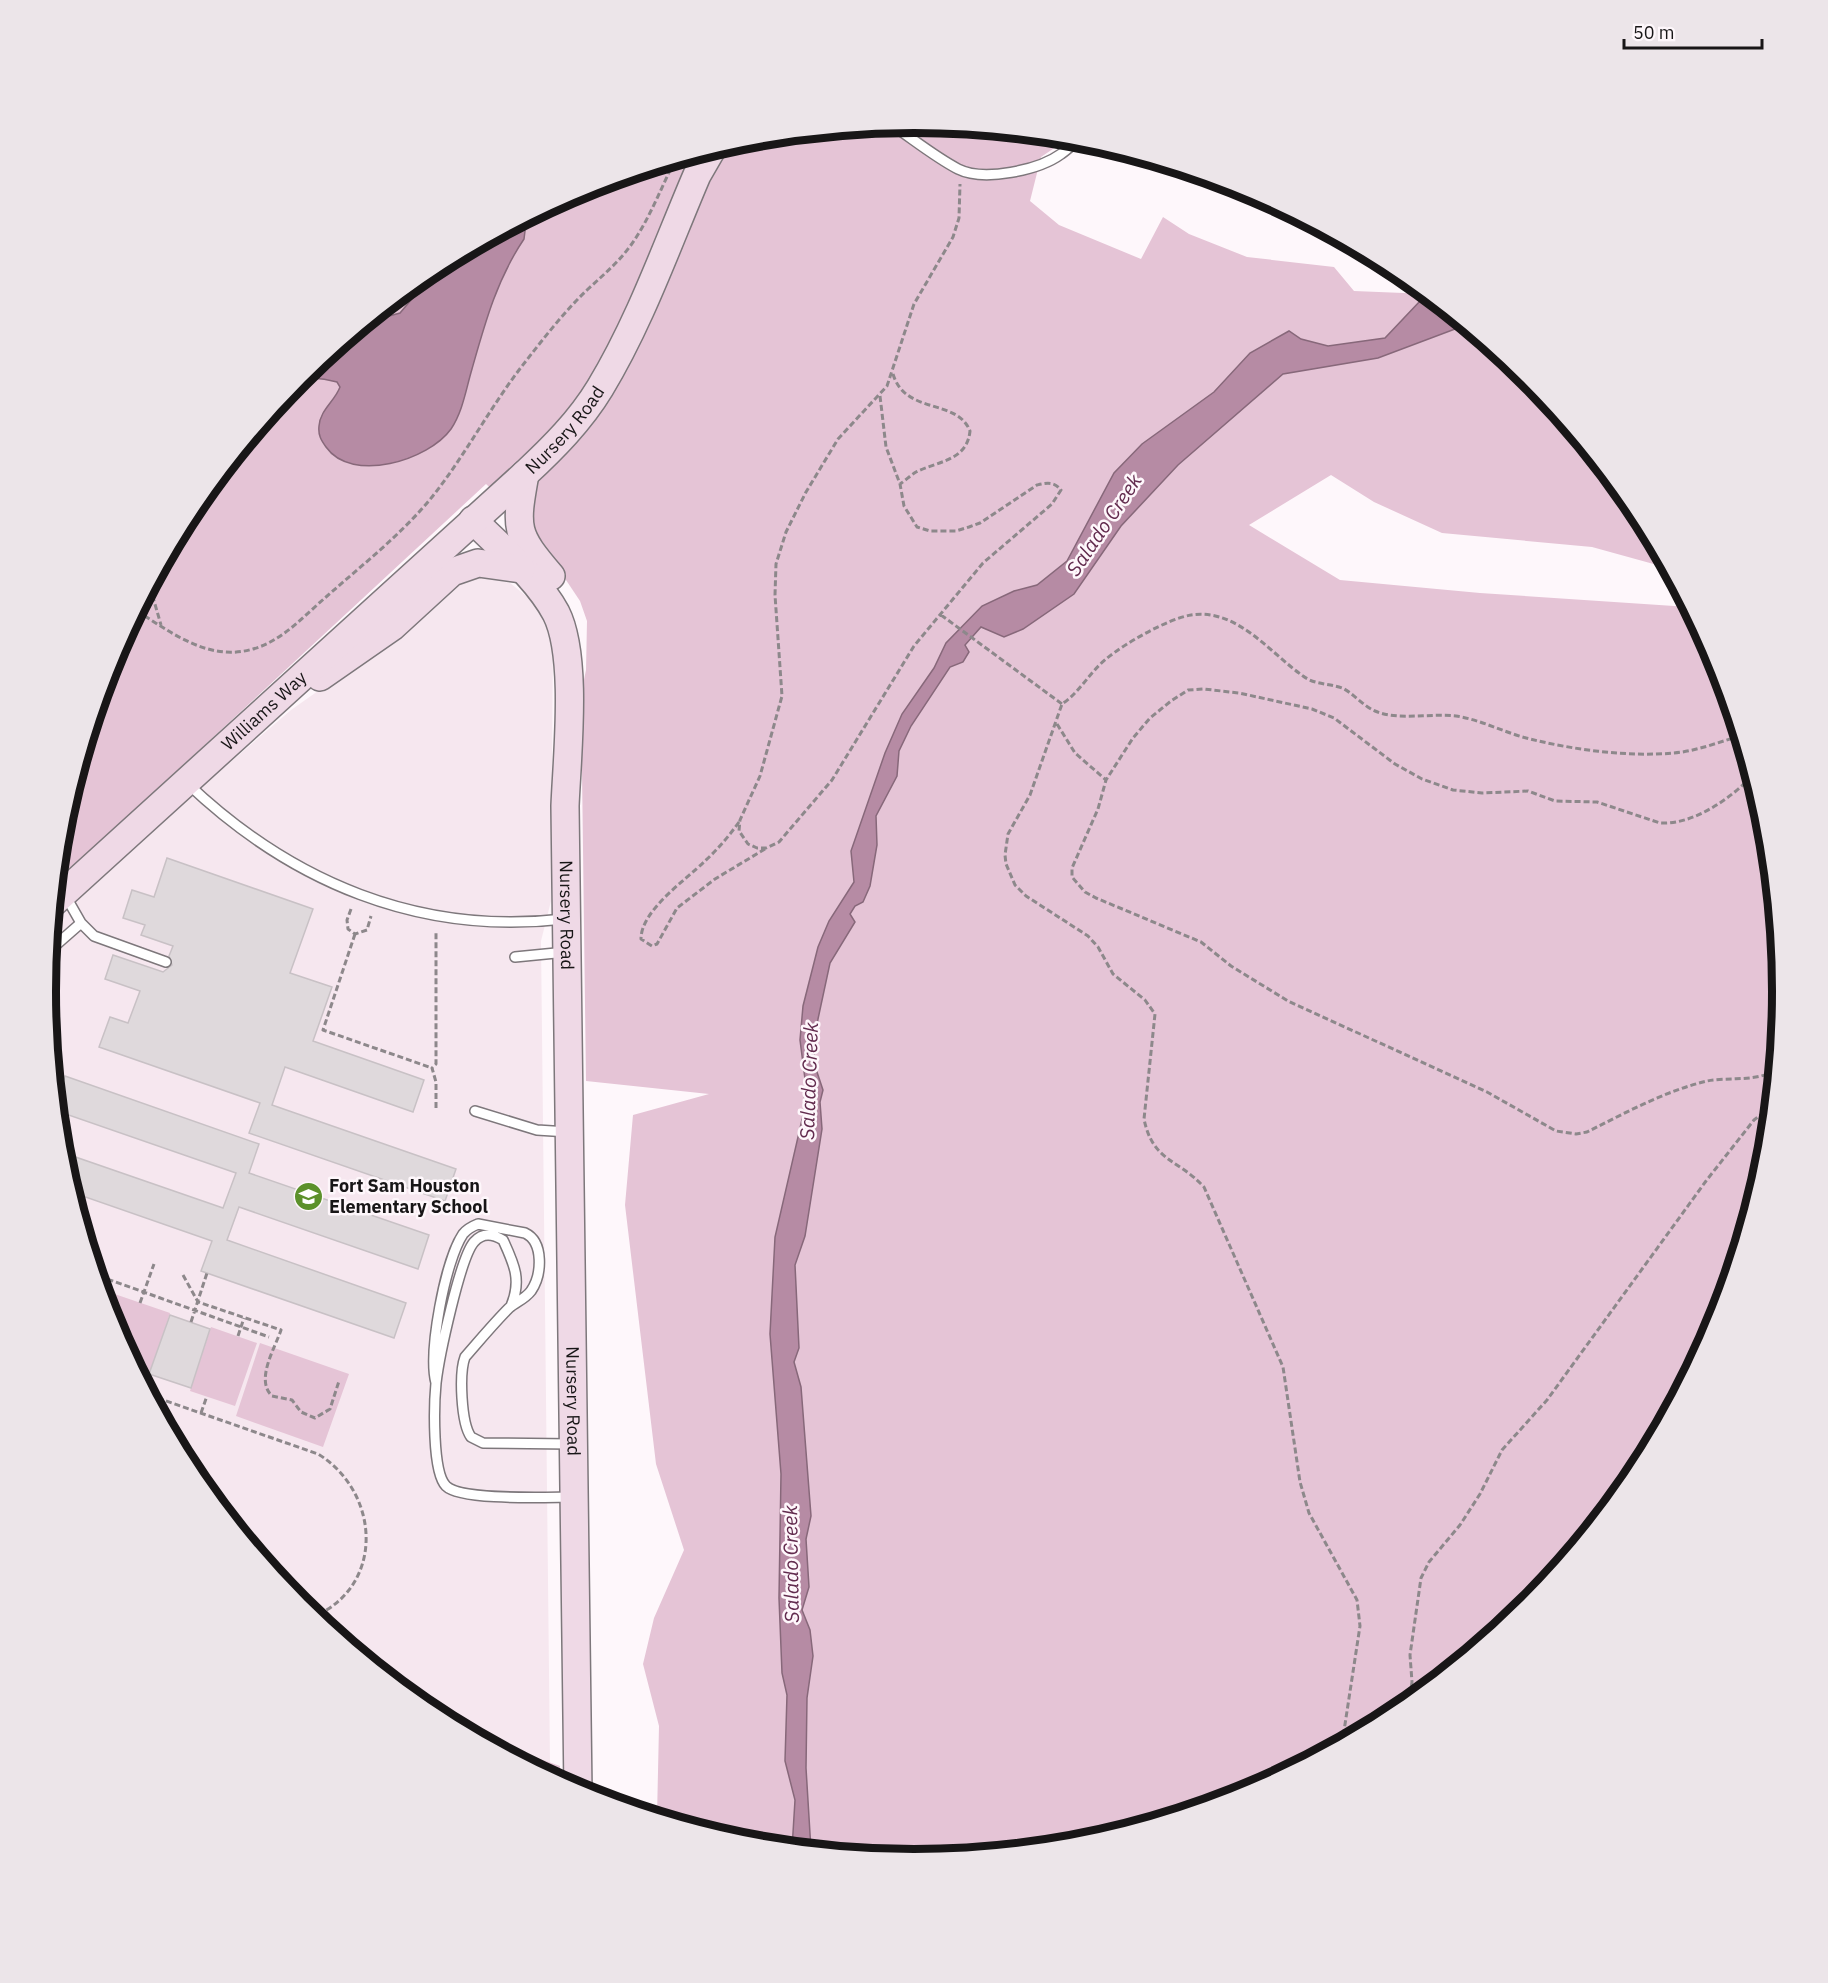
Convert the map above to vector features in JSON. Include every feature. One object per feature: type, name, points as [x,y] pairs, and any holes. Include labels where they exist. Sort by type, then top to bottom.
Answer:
[{"type":"street","name":"Nursery Road","points":[[578,1782],[566,648],[556,614],[542,591],[473,520],[565,435],[599,389],[618,356],[707,158]]},
{"type":"street","points":[[525,474],[519,510],[521,538],[567,597],[581,628],[578,656],[568,689]]},
{"type":"street","name":"Williams Way","points":[[61,895],[473,520]]},
{"type":"street","points":[[276,699],[316,679],[361,650],[392,627],[452,572],[470,565],[486,563],[521,569]]},
{"type":"lane","points":[[905,133],[960,170],[981,174],[1011,173],[1040,165],[1060,155],[1069,147]]},
{"type":"lane","points":[[185,782],[240,830],[272,852],[344,890],[410,911],[444,917],[538,922],[568,919]]},
{"type":"lane","points":[[61,899],[94,936],[166,962]]},
{"type":"lane","points":[[57,944],[81,922]]},
{"type":"lane","points":[[515,957],[568,952]]},
{"type":"lane","points":[[475,1111],[537,1130],[570,1132]]},
{"type":"lane","points":[[574,1444],[483,1443],[476,1441],[467,1431],[461,1365],[465,1357],[511,1306],[531,1291],[535,1283],[539,1251],[536,1241],[525,1233],[486,1224],[472,1226],[463,1235],[448,1277],[432,1352],[436,1383],[438,1470],[446,1486],[464,1495],[575,1497]]},
{"type":"lane","points":[[436,1383],[458,1282],[469,1250],[474,1242],[484,1235],[491,1234],[503,1240],[516,1269],[518,1283],[511,1306]]},
{"type":"path","points":[[143,615],[213,652],[233,653],[253,650],[283,635],[388,542],[429,500],[451,473],[511,381],[549,333],[586,291],[611,271],[633,243],[671,169]]},
{"type":"path","points":[[880,396],[886,447],[900,484],[904,506],[917,527],[930,531],[956,531],[980,523],[1037,485],[1048,482],[1057,485],[1061,490],[1052,504],[983,563],[914,646],[832,780],[779,842],[691,896],[676,909],[657,944],[652,946],[641,939],[641,933],[654,910],[728,838],[740,820],[760,776],[782,696],[775,595],[776,564],[786,532],[806,492],[838,439],[880,396],[893,372],[914,304],[953,237],[959,218],[960,170]]},
{"type":"path","points":[[893,372],[895,381],[912,399],[962,417],[970,431],[964,449],[957,456],[917,472],[900,484]]},
{"type":"path","points":[[153,595],[161,626]]},
{"type":"path","points":[[1343,1735],[1360,1626],[1357,1600],[1310,1513],[1299,1473],[1283,1367],[1204,1187],[1193,1175],[1158,1153],[1148,1136],[1144,1119],[1155,1014],[1144,1000],[1113,974],[1098,947],[1088,936],[1026,896],[1015,885],[1006,864],[1008,834],[1030,795],[1044,751],[1057,724],[1062,704],[1075,696],[1105,660],[1128,644],[1178,619],[1199,614],[1225,619],[1237,625],[1254,635],[1305,678],[1344,689],[1363,704],[1385,715],[1456,716],[1532,740],[1591,749],[1646,753],[1675,753],[1734,738]]},
{"type":"path","points":[[941,615],[1062,704]]},
{"type":"path","points":[[1746,781],[1724,800],[1703,812],[1671,824],[1660,823],[1597,802],[1555,801],[1528,791],[1482,793],[1453,790],[1422,779],[1395,764],[1334,718],[1312,709],[1257,696],[1204,688],[1188,690],[1150,718],[1133,738],[1106,780],[1098,809],[1072,868],[1072,877],[1085,892],[1194,938],[1231,966],[1288,1001],[1487,1092],[1556,1131],[1576,1134],[1587,1132],[1680,1090],[1707,1081],[1761,1076],[1768,1073]]},
{"type":"path","points":[[1057,724],[1076,753],[1106,780]]},
{"type":"path","points":[[740,820],[741,837],[748,844],[766,848]]},
{"type":"path","points":[[351,909],[346,925],[348,930],[355,934],[367,930],[371,916]]},
{"type":"path","points":[[432,1068],[436,1064],[436,932]]},
{"type":"path","points":[[355,934],[323,1030],[432,1068]]},
{"type":"path","points":[[432,1068],[436,1082],[435,1108]]},
{"type":"path","points":[[1411,1691],[1410,1655],[1421,1578],[1429,1562],[1460,1525],[1480,1494],[1502,1450],[1547,1400],[1713,1172],[1754,1120],[1764,1113]]},
{"type":"path","points":[[140,1303],[154,1264]]},
{"type":"path","points":[[190,1322],[207,1273]]},
{"type":"path","points":[[183,1275],[198,1302],[281,1330],[265,1376],[266,1387],[272,1396],[292,1400],[301,1412],[315,1418],[330,1409],[339,1381]]},
{"type":"path","points":[[105,1278],[269,1337]]},
{"type":"path","points":[[238,1336],[244,1318]]},
{"type":"path","points":[[201,1413],[207,1396]]},
{"type":"path","points":[[159,1398],[318,1454],[343,1474],[360,1500],[366,1522],[365,1555],[359,1573],[330,1608],[322,1612]]},
{"type":"shaded area","points":[[914,133],[970,135],[1058,145],[1041,157],[1030,201],[1059,225],[1141,259],[1163,217],[1189,234],[1247,257],[1334,267],[1354,291],[1413,293],[1480,346],[1521,384],[1595,469],[1628,515],[1659,565],[1592,547],[1442,533],[1374,502],[1331,475],[1249,525],[1340,580],[1480,593],[1681,606],[1707,663],[1727,716],[1756,824],[1771,935],[1771,1048],[1756,1159],[1727,1267],[1684,1371],[1628,1468],[1595,1514],[1521,1599],[1437,1673],[1343,1735],[1243,1785],[1136,1821],[1081,1834],[1026,1843],[970,1848],[914,1850],[858,1848],[802,1843],[747,1834],[657,1810],[659,1726],[643,1664],[654,1618],[684,1550],[656,1464],[625,1205],[633,1115],[709,1094],[586,1081],[581,694],[586,670],[587,621],[580,601],[528,523],[486,484],[63,876],[72,824],[101,716],[144,612],[200,515],[269,425],[307,384],[391,310],[485,248],[585,198],[692,162],[747,149],[802,140],[858,135]]},
{"type":"shaded area","name":"Fort Sam Houston Elementary School","points":[[477,575],[510,583],[530,599],[545,621],[553,641],[551,901],[541,941],[550,1763],[512,1750],[485,1735],[391,1673],[348,1637],[307,1599],[269,1558],[200,1468],[144,1371],[101,1267],[72,1159],[57,1048],[57,935],[60,909],[291,710],[382,646],[450,586]]},
{"type":"shaded area","points":[[111,1293],[170,1313],[149,1376],[144,1371]]},
{"type":"shaded area","points":[[211,1327],[257,1343],[235,1406],[190,1391]]},
{"type":"shaded area","points":[[260,1343],[349,1374],[323,1447],[236,1416]]},
{"type":"shaded area","points":[[511,1749],[560,1766],[560,1773]]},
{"type":"water","points":[[523,228],[524,239],[506,270],[493,302],[461,407],[451,429],[426,450],[409,458],[390,464],[371,466],[353,464],[338,458],[326,447],[320,437],[322,415],[340,387],[337,382],[312,379],[381,318],[400,313],[419,291],[437,278]]},
{"type":"water","name":"Salado Creek","points":[[1421,300],[1459,329],[1378,358],[1283,374],[1178,465],[1121,526],[1074,594],[1023,629],[1004,637],[981,627],[965,645],[969,652],[963,662],[950,667],[911,726],[899,751],[897,776],[876,816],[877,845],[870,886],[863,902],[855,906],[850,914],[855,922],[830,963],[814,1048],[815,1066],[823,1090],[820,1102],[822,1129],[805,1236],[795,1265],[799,1348],[794,1362],[801,1387],[811,1516],[806,1539],[809,1587],[802,1610],[810,1630],[813,1656],[807,1698],[806,1768],[811,1844],[792,1841],[795,1800],[785,1761],[787,1695],[782,1673],[779,1598],[781,1474],[770,1334],[775,1237],[804,1111],[805,1079],[800,1040],[803,1006],[818,947],[829,921],[854,882],[851,851],[885,753],[902,714],[934,668],[946,643],[982,606],[1014,591],[1037,585],[1067,561],[1114,473],[1142,444],[1214,392],[1250,353],[1289,331],[1301,339],[1328,346],[1385,338]]},
{"type":"building","points":[[167,858],[313,909],[290,973],[332,987],[313,1041],[424,1080],[413,1112],[285,1067],[272,1105],[456,1169],[445,1201],[249,1133],[260,1103],[99,1047],[110,1017],[128,1023],[140,991],[105,979],[113,955],[163,972],[172,965],[169,956],[173,946],[141,935],[145,925],[123,918],[132,890],[154,897]]},
{"type":"building","points":[[65,1076],[259,1144],[249,1173],[429,1235],[418,1269],[239,1207],[227,1240],[406,1303],[394,1338],[201,1271],[212,1241],[81,1195],[71,1156],[223,1208],[236,1173],[65,1114],[60,1078],[64,1079]]},
{"type":"building","points":[[170,1315],[210,1329],[191,1388],[149,1374]]},
{"type":"place","name":"Fort Sam Houston Elementary School","points":[[308,1196]]}]
